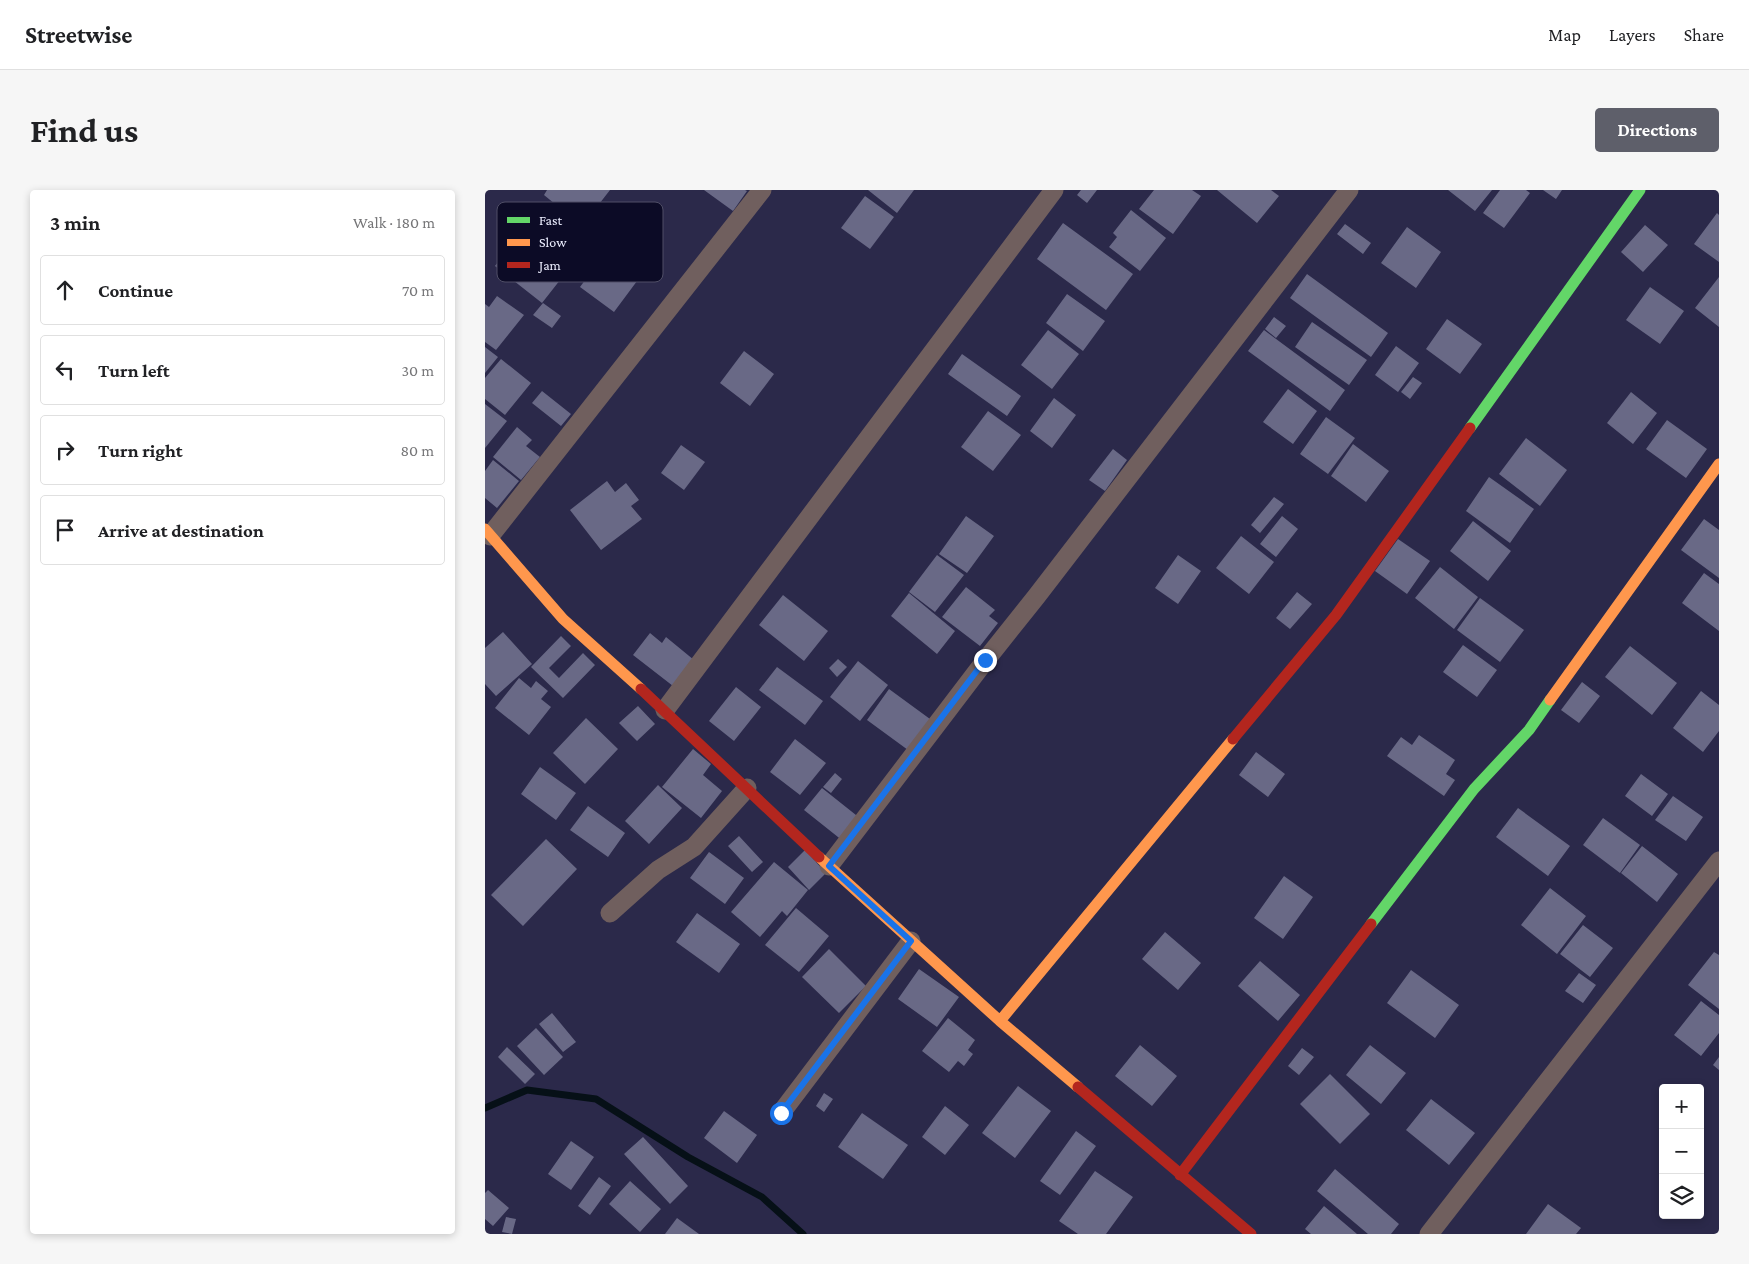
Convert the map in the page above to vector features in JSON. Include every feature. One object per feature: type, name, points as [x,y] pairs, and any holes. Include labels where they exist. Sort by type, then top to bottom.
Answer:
[{"type":"street","points":[[762,190],[487,533],[563,619],[665,710],[829,866],[1000,1021],[1251,1234]]},
{"type":"street","points":[[665,710],[1054,190]]},
{"type":"street","points":[[829,866],[985,660],[1043,590],[1349,190]]},
{"type":"street","points":[[1000,1021],[1336,615],[1640,190]]},
{"type":"street","points":[[1180,1174],[1474,790],[1529,730],[1719,464]]},
{"type":"street","points":[[610,913],[658,870],[694,847],[747,788]]},
{"type":"street","points":[[1429,1234],[1719,862]]},
{"type":"street","points":[[781,1113],[911,941]]},
{"type":"building","points":[[547,190],[610,190],[601,202],[553,202],[544,195]]},
{"type":"building","points":[[704,190],[745,190],[747,191],[733,211]]},
{"type":"building","points":[[868,190],[914,190],[897,213]]},
{"type":"building","points":[[1081,190],[1097,190],[1087,203],[1077,195]]},
{"type":"building","points":[[1154,190],[1192,190],[1201,196],[1173,234],[1139,209]]},
{"type":"building","points":[[1217,190],[1271,190],[1279,196],[1257,223]]},
{"type":"building","points":[[1448,190],[1492,190],[1475,211]]},
{"type":"building","points":[[1500,190],[1526,190],[1530,193],[1504,228],[1483,213]]},
{"type":"building","points":[[1543,190],[1562,190],[1556,199]]},
{"type":"building","points":[[865,196],[894,217],[870,249],[841,228]]},
{"type":"building","points":[[1131,210],[1166,238],[1140,271],[1109,247],[1117,237],[1113,233]]},
{"type":"building","points":[[1717,213],[1719,215],[1719,262],[1694,244]]},
{"type":"building","points":[[1063,223],[1133,274],[1106,310],[1037,259]]},
{"type":"building","points":[[1345,224],[1371,243],[1363,254],[1337,234]]},
{"type":"building","points":[[1645,225],[1668,245],[1643,272],[1621,252]]},
{"type":"building","points":[[1407,227],[1441,252],[1416,288],[1381,263]]},
{"type":"building","points":[[1307,274],[1388,333],[1371,357],[1290,298]]},
{"type":"building","points":[[1719,277],[1719,327],[1695,308]]},
{"type":"building","points":[[515,282],[558,282],[542,303]]},
{"type":"building","points":[[584,282],[636,282],[614,312],[580,287]]},
{"type":"building","points":[[1650,287],[1684,311],[1660,344],[1626,320]]},
{"type":"building","points":[[1067,294],[1105,321],[1083,351],[1046,323]]},
{"type":"building","points":[[497,296],[524,315],[496,350],[485,342],[485,304],[489,307]]},
{"type":"building","points":[[543,303],[561,316],[552,328],[533,315]]},
{"type":"building","points":[[1274,317],[1286,326],[1276,338],[1265,329]]},
{"type":"building","points":[[1447,319],[1482,344],[1460,374],[1426,349]]},
{"type":"building","points":[[1312,322],[1367,360],[1349,385],[1295,347]]},
{"type":"building","points":[[1048,330],[1079,354],[1052,389],[1021,365]]},
{"type":"building","points":[[1264,330],[1345,390],[1330,411],[1248,351]]},
{"type":"building","points":[[1396,346],[1419,363],[1398,392],[1375,375]]},
{"type":"building","points":[[485,347],[498,357],[485,373]]},
{"type":"building","points":[[744,351],[774,374],[750,406],[720,383]]},
{"type":"building","points":[[962,354],[1021,396],[1007,416],[948,374]]},
{"type":"building","points":[[501,359],[531,383],[505,415],[485,399],[485,378]]},
{"type":"building","points":[[1413,377],[1422,383],[1410,399],[1401,392]]},
{"type":"building","points":[[1288,389],[1317,411],[1293,444],[1263,422]]},
{"type":"building","points":[[542,391],[571,414],[561,426],[532,403]]},
{"type":"building","points":[[1631,392],[1657,413],[1633,444],[1607,423]]},
{"type":"building","points":[[1054,398],[1076,415],[1052,448],[1030,431]]},
{"type":"building","points":[[485,404],[507,421],[485,448]]},
{"type":"building","points":[[988,411],[1021,435],[993,471],[961,447]]},
{"type":"building","points":[[1326,417],[1355,438],[1328,474],[1300,454]]},
{"type":"building","points":[[1667,420],[1707,449],[1686,478],[1646,449]]},
{"type":"building","points":[[517,427],[532,440],[526,446],[540,457],[521,480],[493,457]]},
{"type":"building","points":[[1526,438],[1567,470],[1540,506],[1499,474]]},
{"type":"building","points":[[1353,444],[1389,471],[1366,502],[1331,476]]},
{"type":"building","points":[[681,445],[705,462],[684,490],[661,473]]},
{"type":"building","points":[[1113,449],[1127,460],[1105,491],[1089,480]]},
{"type":"building","points":[[493,460],[519,481],[497,508],[485,498],[485,471]]},
{"type":"building","points":[[1489,477],[1534,509],[1510,543],[1466,511]]},
{"type":"building","points":[[607,481],[615,492],[626,483],[639,500],[631,506],[642,519],[601,550],[570,510]]},
{"type":"building","points":[[1274,497],[1284,504],[1260,533],[1251,525]]},
{"type":"building","points":[[966,516],[994,536],[967,573],[939,554]]},
{"type":"building","points":[[1282,516],[1298,529],[1276,557],[1260,544]]},
{"type":"building","points":[[1704,519],[1719,530],[1719,578],[1681,550]]},
{"type":"building","points":[[1473,521],[1511,551],[1488,581],[1450,551]]},
{"type":"building","points":[[1241,536],[1274,562],[1249,594],[1216,568]]},
{"type":"building","points":[[1398,539],[1430,561],[1407,594],[1375,571]]},
{"type":"building","points":[[937,555],[964,575],[935,612],[909,592]]},
{"type":"building","points":[[1178,555],[1201,571],[1178,604],[1155,588]]},
{"type":"building","points":[[1440,567],[1478,597],[1454,629],[1415,598]]},
{"type":"building","points":[[1704,573],[1719,584],[1719,631],[1682,603]]},
{"type":"building","points":[[966,587],[995,610],[989,616],[998,623],[980,646],[942,617]]},
{"type":"building","points":[[1297,592],[1312,604],[1290,629],[1276,618]]},
{"type":"building","points":[[909,593],[955,631],[937,654],[891,616]]},
{"type":"building","points":[[783,595],[828,631],[804,661],[759,625]]},
{"type":"building","points":[[1480,598],[1524,630],[1500,662],[1457,630]]},
{"type":"building","points":[[503,632],[532,664],[496,696],[485,684],[485,648]]},
{"type":"building","points":[[650,633],[662,643],[666,637],[694,660],[673,686],[633,655]]},
{"type":"building","points":[[561,636],[571,646],[549,668],[559,678],[583,653],[595,665],[563,698],[531,667]]},
{"type":"building","points":[[1463,645],[1497,670],[1477,697],[1443,672]]},
{"type":"building","points":[[1630,646],[1677,683],[1652,715],[1605,677]]},
{"type":"building","points":[[838,659],[847,667],[837,677],[829,668]]},
{"type":"building","points":[[858,661],[888,685],[860,721],[830,697]]},
{"type":"building","points":[[777,667],[823,701],[805,725],[759,690]]},
{"type":"building","points":[[519,678],[531,688],[536,681],[548,691],[541,699],[551,707],[529,735],[495,708]]},
{"type":"building","points":[[1582,682],[1600,696],[1579,723],[1561,710]]},
{"type":"building","points":[[736,687],[761,707],[734,741],[709,721]]},
{"type":"building","points":[[889,689],[930,719],[908,750],[867,720]]},
{"type":"building","points":[[1701,691],[1719,705],[1719,731],[1703,752],[1673,728]]},
{"type":"building","points":[[638,706],[655,724],[637,741],[619,723]]},
{"type":"building","points":[[586,718],[618,749],[585,784],[553,753]]},
{"type":"building","points":[[1419,735],[1455,760],[1446,774],[1455,780],[1444,796],[1387,756],[1401,737],[1412,745]]},
{"type":"building","points":[[795,739],[826,763],[800,795],[770,772]]},
{"type":"building","points":[[693,749],[711,764],[703,775],[722,791],[701,818],[662,787]]},
{"type":"building","points":[[1256,752],[1285,774],[1268,797],[1239,775]]},
{"type":"building","points":[[540,767],[576,793],[556,820],[521,794]]},
{"type":"building","points":[[835,773],[842,779],[831,793],[823,787]]},
{"type":"building","points":[[1641,774],[1668,794],[1652,816],[1625,796]]},
{"type":"building","points":[[658,785],[682,808],[649,844],[625,821]]},
{"type":"building","points":[[822,788],[861,819],[843,841],[804,810]]},
{"type":"building","points":[[1673,796],[1703,817],[1686,841],[1655,820]]},
{"type":"building","points":[[588,806],[625,833],[608,857],[570,830]]},
{"type":"building","points":[[1518,808],[1570,846],[1548,876],[1496,837]]},
{"type":"building","points":[[1603,818],[1640,845],[1620,873],[1583,845]]},
{"type":"building","points":[[739,836],[763,862],[752,872],[728,846]]},
{"type":"building","points":[[546,839],[577,869],[523,926],[491,895]]},
{"type":"building","points":[[1642,846],[1678,874],[1657,902],[1621,873]]},
{"type":"building","points":[[805,850],[826,873],[809,890],[788,867]]},
{"type":"building","points":[[709,852],[744,878],[725,904],[690,878]]},
{"type":"building","points":[[774,862],[808,890],[787,916],[782,911],[760,937],[731,912]]},
{"type":"building","points":[[1284,876],[1313,897],[1283,939],[1254,918]]},
{"type":"building","points":[[1550,888],[1586,916],[1557,954],[1521,925]]},
{"type":"building","points":[[796,908],[829,936],[799,972],[765,945]]},
{"type":"building","points":[[697,913],[740,944],[719,973],[676,942]]},
{"type":"building","points":[[1583,925],[1613,948],[1590,977],[1560,954]]},
{"type":"building","points":[[1165,932],[1201,963],[1178,990],[1142,959]]},
{"type":"building","points":[[829,949],[866,986],[839,1013],[802,977]]},
{"type":"building","points":[[1714,952],[1719,955],[1719,1009],[1688,985]]},
{"type":"building","points":[[1260,961],[1300,995],[1278,1021],[1238,986]]},
{"type":"building","points":[[919,969],[959,997],[937,1027],[898,999]]},
{"type":"building","points":[[1411,970],[1459,1005],[1435,1038],[1387,1003]]},
{"type":"building","points":[[1579,973],[1596,985],[1583,1003],[1565,991]]},
{"type":"building","points":[[1701,1001],[1719,1015],[1719,1033],[1701,1056],[1674,1035]]},
{"type":"building","points":[[552,1013],[576,1042],[563,1052],[539,1024]]},
{"type":"building","points":[[948,1018],[975,1040],[968,1050],[973,1054],[964,1066],[958,1061],[949,1072],[922,1051]]},
{"type":"building","points":[[536,1028],[563,1057],[544,1075],[517,1046]]},
{"type":"building","points":[[1140,1045],[1177,1076],[1152,1106],[1115,1076]]},
{"type":"building","points":[[1370,1045],[1406,1073],[1381,1104],[1346,1075]]},
{"type":"building","points":[[507,1047],[535,1074],[525,1084],[498,1057]]},
{"type":"building","points":[[1302,1048],[1314,1057],[1299,1075],[1288,1066]]},
{"type":"building","points":[[1719,1057],[1719,1070],[1713,1065]]},
{"type":"building","points":[[1330,1074],[1370,1114],[1340,1144],[1300,1104]]},
{"type":"building","points":[[1018,1086],[1051,1111],[1015,1158],[982,1133]]},
{"type":"building","points":[[824,1093],[833,1099],[824,1112],[816,1106]]},
{"type":"building","points":[[1431,1099],[1475,1133],[1449,1165],[1406,1130]]},
{"type":"building","points":[[945,1106],[969,1125],[945,1155],[922,1137]]},
{"type":"building","points":[[724,1111],[757,1135],[737,1163],[704,1138]]},
{"type":"building","points":[[862,1113],[908,1145],[883,1179],[838,1147]]},
{"type":"building","points":[[1076,1131],[1096,1146],[1060,1195],[1040,1181]]},
{"type":"building","points":[[643,1137],[688,1186],[670,1204],[624,1154]]},
{"type":"building","points":[[571,1141],[594,1157],[571,1190],[548,1174]]},
{"type":"building","points":[[1335,1169],[1399,1224],[1391,1234],[1368,1234],[1317,1191]]},
{"type":"building","points":[[1095,1171],[1133,1197],[1106,1234],[1078,1234],[1059,1221]]},
{"type":"building","points":[[599,1177],[611,1186],[590,1215],[578,1206]]},
{"type":"building","points":[[630,1181],[661,1209],[640,1232],[609,1204]]},
{"type":"building","points":[[488,1190],[509,1208],[493,1226],[485,1219],[485,1193]]},
{"type":"building","points":[[1548,1204],[1581,1228],[1576,1234],[1526,1234]]},
{"type":"building","points":[[1324,1206],[1357,1234],[1311,1234],[1305,1229]]},
{"type":"building","points":[[506,1217],[516,1219],[512,1234],[502,1232]]},
{"type":"building","points":[[677,1218],[699,1234],[665,1234]]},
{"type":"waterway","points":[[485,1108],[527,1090],[596,1099],[688,1157],[762,1197],[803,1234]]},
{"type":"traffic: fast","points":[[1470,428],[1640,190]]},
{"type":"traffic: fast","points":[[1371,924],[1474,789],[1529,730],[1550,700]]},
{"type":"traffic: slow","points":[[1550,700],[1719,464]]},
{"type":"traffic: slow","points":[[485,529],[563,619],[641,689]]},
{"type":"traffic: slow","points":[[1000,1021],[1233,739]]},
{"type":"traffic: slow","points":[[819,857],[1000,1021],[1078,1087]]},
{"type":"traffic: jam","points":[[1233,739],[1336,615],[1470,428]]},
{"type":"traffic: jam","points":[[641,689],[819,857]]},
{"type":"traffic: jam","points":[[1180,1175],[1371,924]]},
{"type":"traffic: jam","points":[[1078,1087],[1251,1234]]},
{"type":"route","points":[[781,1113],[911,941],[829,866],[985,660]]}]
